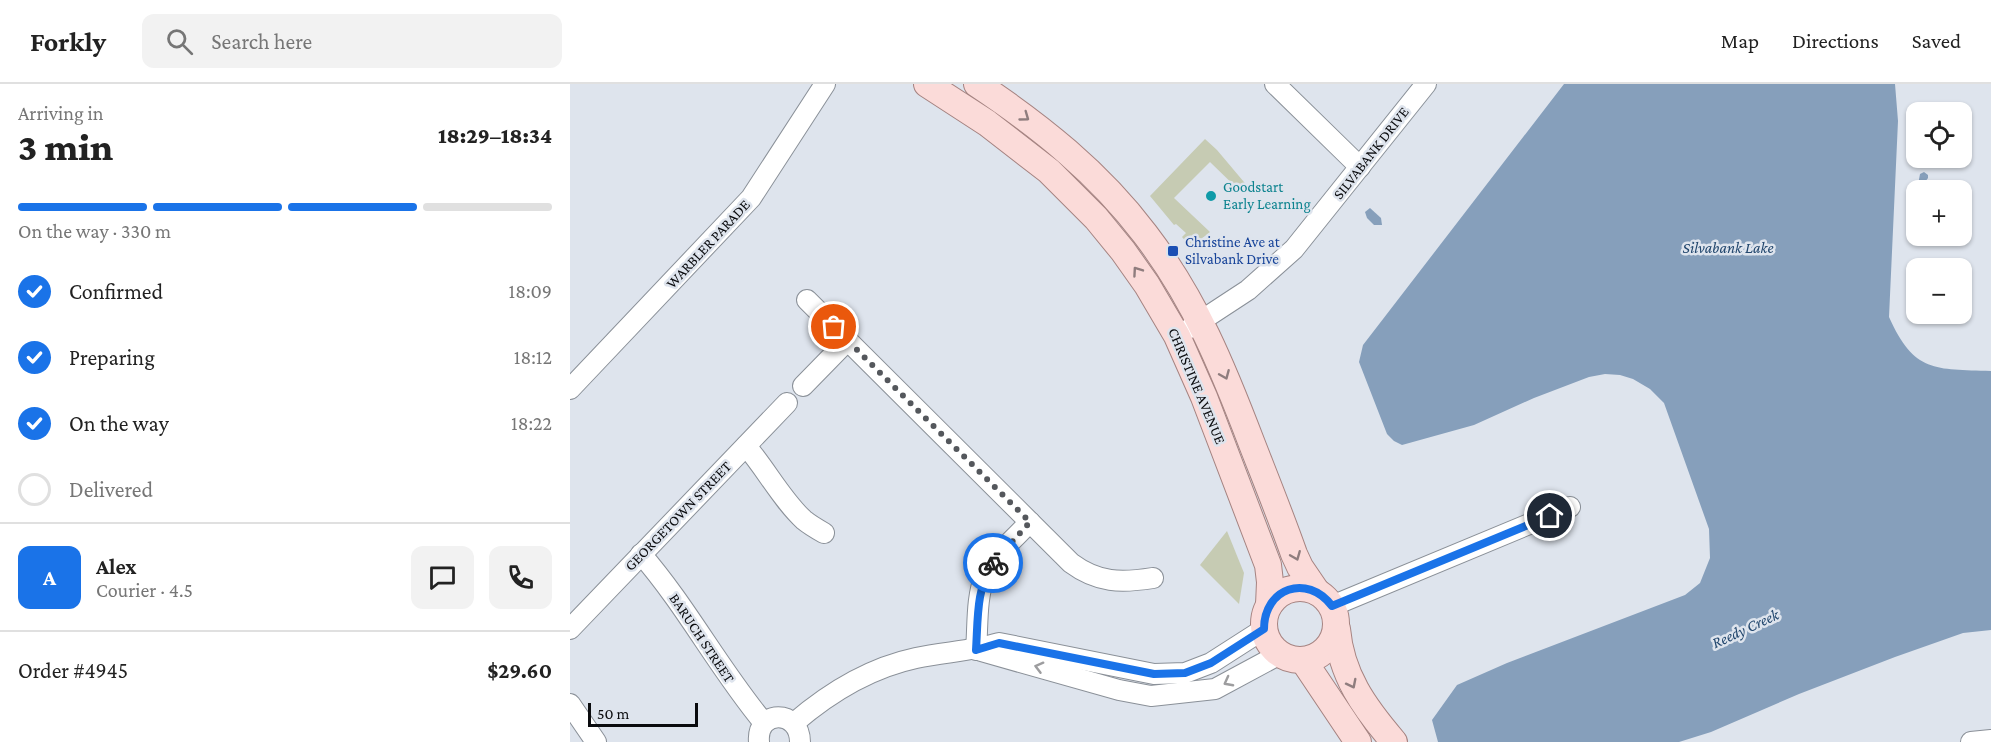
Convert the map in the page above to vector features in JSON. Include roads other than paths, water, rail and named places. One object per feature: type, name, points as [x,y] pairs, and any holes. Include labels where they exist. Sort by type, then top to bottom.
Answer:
[{"type":"main road","name":"CHRISTINE AVENUE","points":[[927,84],[987,123],[1049,171],[1096,218],[1147,285],[1178,336],[1204,397],[1268,565],[1270,582],[1267,617]]},
{"type":"main road","name":"CHRISTINE AVENUE","points":[[977,84],[1002,100],[1063,147],[1112,195],[1155,248],[1183,291],[1226,375],[1297,561],[1329,609],[1338,649],[1350,683],[1376,722],[1394,742]]},
{"type":"main road","points":[[987,123],[1002,100]]},
{"type":"main road","points":[[1292,657],[1315,657],[1333,641],[1329,609],[1305,588],[1293,588],[1281,593],[1267,617],[1267,638],[1292,657],[1358,742]]},
{"type":"street","name":"WARBLER PARADE","points":[[570,389],[751,198],[825,84]]},
{"type":"street","points":[[1275,84],[1360,167]]},
{"type":"street","name":"SILVABANK DRIVE","points":[[1178,336],[1263,278],[1294,249],[1426,84]]},
{"type":"street","points":[[807,300],[1071,563],[1084,573],[1105,580],[1131,582],[1153,578]]},
{"type":"street","points":[[803,386],[847,340]]},
{"type":"street","name":"GEORGETOWN STREET","points":[[570,628],[787,403]]},
{"type":"street","points":[[746,446],[763,465],[789,504],[805,521],[824,533]]},
{"type":"street","points":[[1329,609],[1570,507]]},
{"type":"street","points":[[976,650],[980,595],[985,575],[996,558],[1030,522]]},
{"type":"street","name":"BARUCH STREET","points":[[641,554],[660,575],[740,695],[764,723]]},
{"type":"street","points":[[759,742],[758,733],[764,723],[774,717],[784,717],[797,733],[815,704],[834,692],[891,664],[918,657],[976,650],[999,643],[1154,674],[1185,673],[1211,663],[1267,617]]},
{"type":"street","points":[[976,650],[1119,690],[1150,696],[1215,689],[1292,657]]},
{"type":"street","points":[[570,704],[596,742]]},
{"type":"street","points":[[1971,742],[1991,740]]},
{"type":"water","name":"Silvabank Lake","points":[[1564,84],[1895,84],[1898,121],[1889,317],[1908,349],[1928,364],[1955,370],[1991,371],[1991,630],[1963,633],[1895,657],[1799,694],[1711,732],[1679,742],[1438,742],[1432,720],[1457,685],[1507,663],[1685,595],[1700,583],[1710,558],[1709,529],[1664,403],[1650,389],[1633,379],[1605,374],[1589,377],[1534,398],[1474,425],[1402,445],[1387,434],[1359,362],[1363,345]]},
{"type":"water","points":[[1924,172],[1928,178],[1919,180],[1920,174]]},
{"type":"water","points":[[1370,208],[1381,218],[1382,225],[1374,225],[1367,218],[1365,212]]},
{"type":"place","name":"Goodstart Early Learning","points":[[1211,196]]},
{"type":"place","name":"Christine Ave at Silvabank Drive","points":[[1173,251]]},
{"type":"water label","name":"Reedy Creek","points":[[1745,628]]}]
